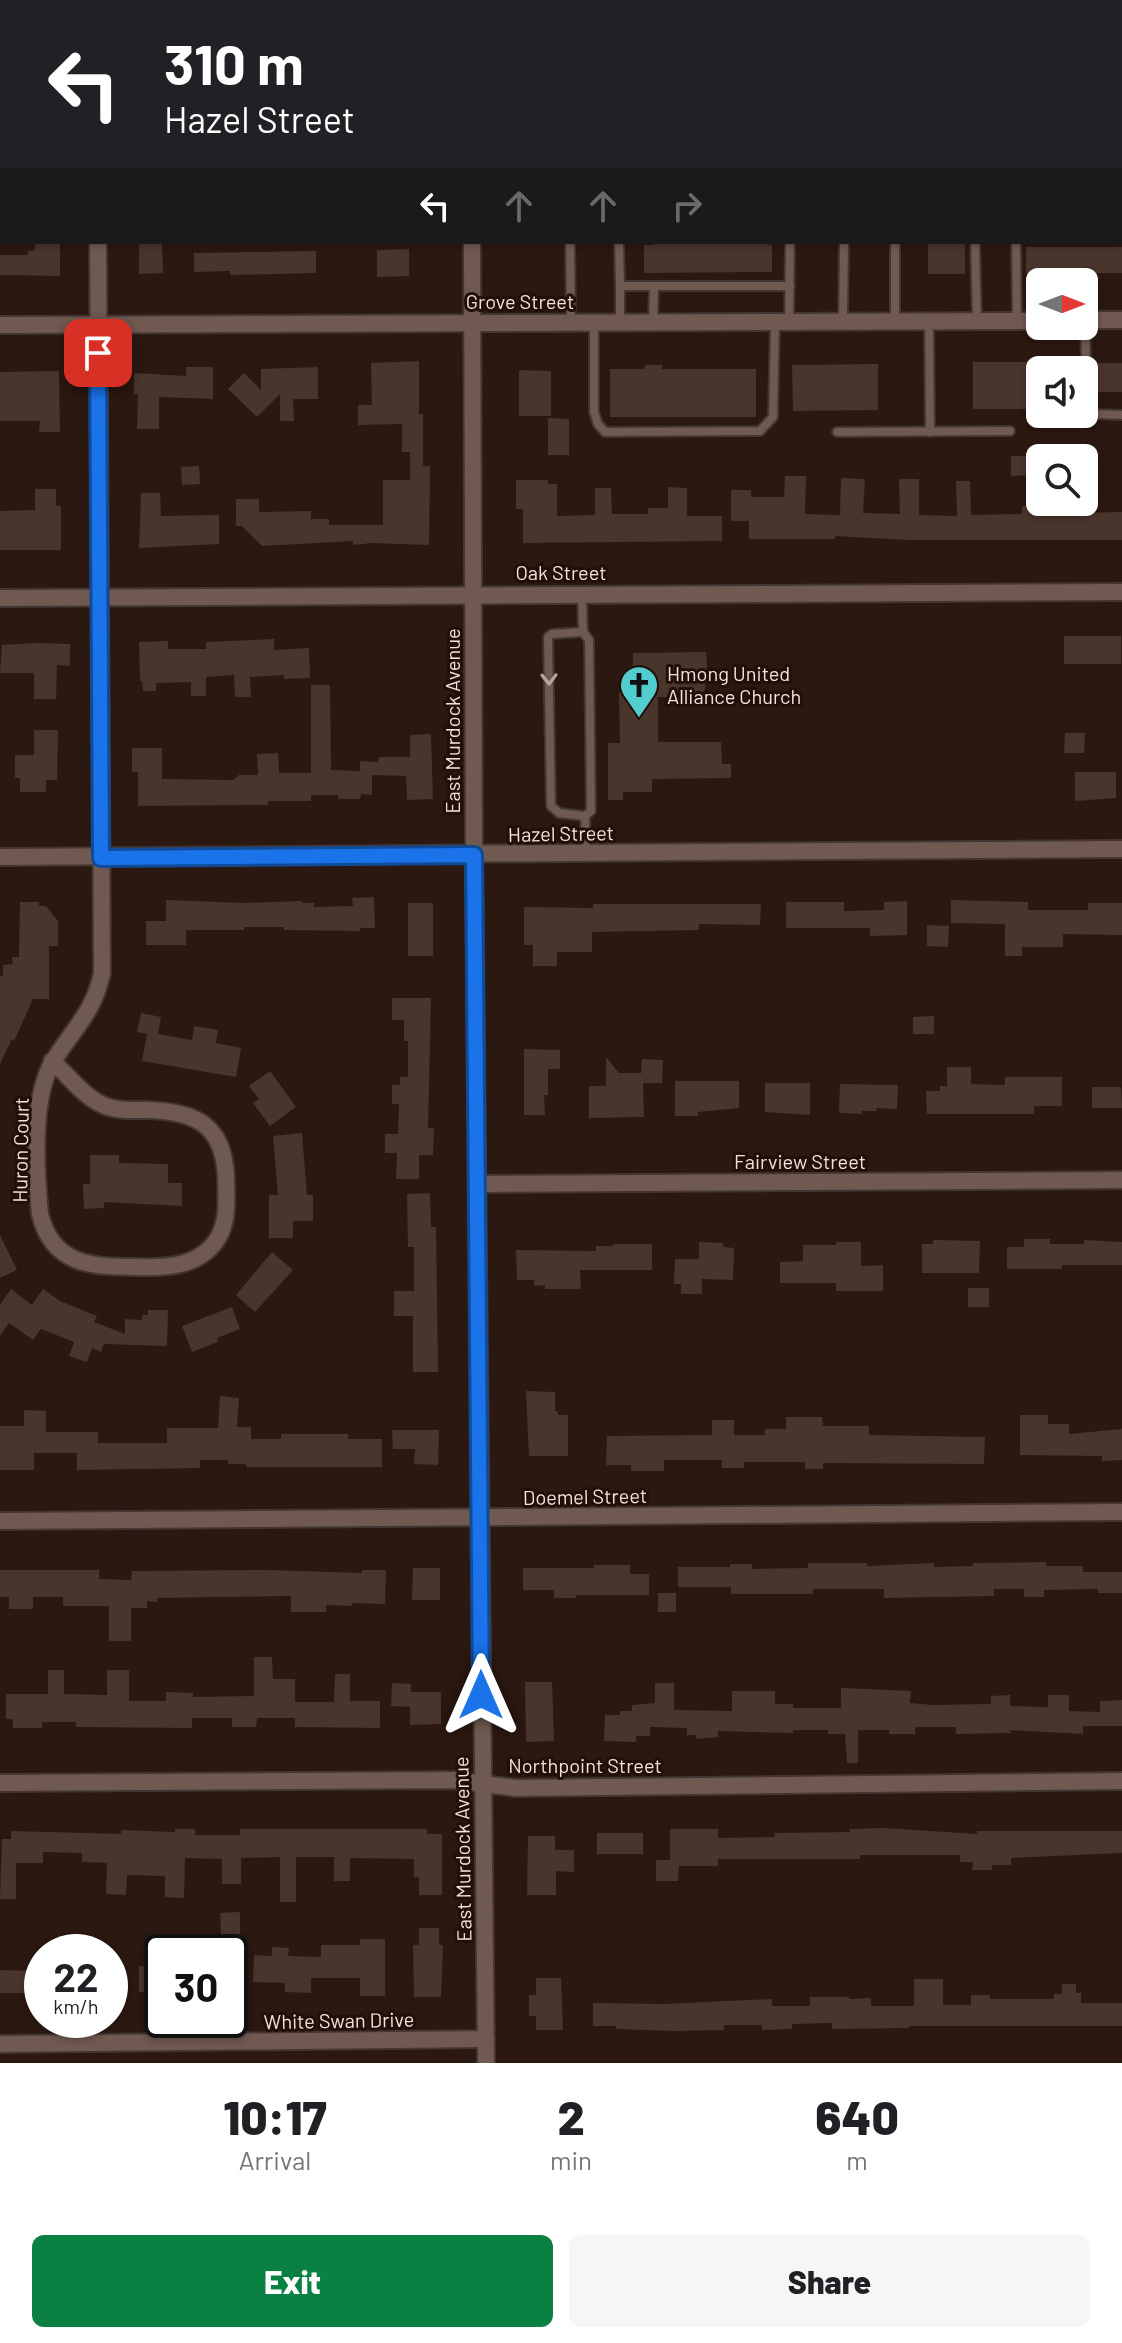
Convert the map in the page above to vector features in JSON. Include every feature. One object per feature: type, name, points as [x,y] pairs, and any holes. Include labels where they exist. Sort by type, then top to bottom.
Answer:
[{"type":"street","name":"Huron Court","points":[[52,1061],[102,1105],[115,1109],[186,1113],[211,1129],[224,1157],[227,1211],[219,1236],[200,1255],[171,1267],[93,1266],[62,1251],[52,1242],[43,1229],[40,1214],[38,1109],[43,1082],[52,1061],[90,1010],[102,973],[98,244]]},
{"type":"street","name":"East Murdock Avenue","points":[[472,244],[474,855],[486,2063]]},
{"type":"street","points":[[1098,320],[1122,320]]},
{"type":"street","name":"Grove Street","points":[[0,325],[1026,321]]},
{"type":"street","name":"Oak Street","points":[[0,598],[1122,592]]},
{"type":"street","name":"Hazel Street","points":[[0,857],[1122,849]]},
{"type":"street","name":"Fairview Street","points":[[478,1184],[1122,1180]]},
{"type":"street","name":"Doemel Street","points":[[0,1521],[1122,1512]]},
{"type":"street","name":"Northpoint Street","points":[[0,1783],[454,1780],[516,1788],[1122,1781]]},
{"type":"street","name":"White Swan Drive","points":[[0,2044],[486,2039]]},
{"type":"lane","points":[[570,244],[571,322]]},
{"type":"lane","points":[[619,244],[620,322]]},
{"type":"lane","points":[[594,322],[594,412],[605,432],[760,431],[773,417],[782,322],[790,286],[790,244]]},
{"type":"lane","points":[[843,322],[844,244]]},
{"type":"lane","points":[[895,244],[895,322]]},
{"type":"lane","points":[[975,244],[977,321]]},
{"type":"lane","points":[[1016,244],[1017,321]]},
{"type":"lane","points":[[620,286],[790,286]]},
{"type":"lane","points":[[653,322],[654,286]]},
{"type":"lane","points":[[929,321],[930,432]]},
{"type":"lane","points":[[1085,340],[1087,406],[1095,414],[1122,415]]},
{"type":"lane","points":[[837,432],[1010,431]]},
{"type":"lane","points":[[582,593],[583,632],[589,640],[591,811],[585,816],[559,813],[551,806],[548,668],[550,635],[583,632]]},
{"type":"lane","points":[[585,816],[586,854]]},
{"type":"building","points":[[35,244],[60,244],[60,276],[0,275],[0,255],[28,255],[28,251],[35,250]]},
{"type":"building","points":[[139,244],[162,244],[163,273],[139,274]]},
{"type":"building","points":[[769,244],[772,245],[772,272],[644,273],[644,245]]},
{"type":"building","points":[[928,244],[965,244],[965,274],[928,274]]},
{"type":"building","points":[[1026,247],[1122,247],[1122,273],[1098,273],[1098,268],[1026,268]]},
{"type":"building","points":[[409,249],[409,276],[377,277],[377,250]]},
{"type":"building","points":[[316,251],[316,273],[230,275],[230,271],[194,272],[194,253]]},
{"type":"building","points":[[419,361],[423,466],[430,466],[429,545],[353,545],[353,541],[262,546],[242,526],[236,526],[236,499],[259,499],[259,512],[311,511],[311,519],[329,519],[329,525],[383,525],[383,480],[410,480],[410,452],[402,452],[402,424],[358,425],[358,405],[372,405],[371,363]]},
{"type":"building","points":[[973,362],[1026,362],[1026,409],[973,409]]},
{"type":"building","points":[[1098,363],[1122,363],[1122,392],[1098,392]]},
{"type":"building","points":[[878,364],[878,410],[793,411],[792,365]]},
{"type":"building","points":[[645,365],[662,365],[662,369],[756,369],[756,417],[610,417],[610,369],[645,369]]},
{"type":"building","points":[[186,367],[213,367],[213,399],[159,397],[159,429],[137,429],[138,394],[134,394],[134,373],[186,376]]},
{"type":"building","points":[[318,367],[318,399],[293,399],[294,421],[280,421],[280,394],[257,417],[228,389],[244,373],[261,390],[261,369]]},
{"type":"building","points":[[519,370],[551,371],[551,416],[519,416]]},
{"type":"building","points":[[59,371],[60,432],[39,432],[40,421],[0,421],[0,372]]},
{"type":"building","points":[[548,418],[569,419],[569,455],[548,455]]},
{"type":"building","points":[[1011,456],[1026,456],[1026,475],[1011,476]]},
{"type":"building","points":[[199,466],[200,484],[182,485],[181,467]]},
{"type":"building","points":[[785,476],[806,476],[805,514],[840,515],[841,478],[865,479],[863,513],[900,514],[899,479],[919,479],[919,515],[957,516],[956,481],[970,481],[971,515],[1022,514],[1022,506],[1026,506],[1026,516],[1098,516],[1098,513],[1122,512],[1122,540],[909,540],[835,536],[835,539],[749,539],[749,521],[731,521],[731,490],[751,490],[751,497],[784,497]]},
{"type":"building","points":[[516,480],[548,480],[548,484],[557,484],[557,516],[595,515],[595,488],[611,488],[612,514],[648,514],[648,508],[668,508],[668,487],[687,488],[687,516],[722,516],[722,541],[523,543],[523,509],[516,509]]},
{"type":"building","points":[[35,489],[56,489],[56,506],[61,506],[61,550],[0,550],[0,511],[35,510]]},
{"type":"building","points":[[141,493],[160,493],[161,516],[219,515],[219,544],[139,548]]},
{"type":"building","points":[[1064,636],[1121,636],[1121,664],[1064,664]]},
{"type":"building","points":[[274,639],[274,650],[309,648],[310,678],[284,679],[284,675],[250,677],[251,697],[235,697],[234,675],[206,677],[206,696],[191,696],[191,682],[156,683],[156,691],[143,691],[139,642],[168,641],[168,649],[206,649],[206,642]]},
{"type":"building","points":[[70,644],[70,666],[57,665],[56,699],[34,699],[34,673],[0,673],[2,645]]},
{"type":"building","name":"Hmong United Alliance Church","points":[[706,652],[708,679],[704,697],[658,697],[658,742],[721,742],[722,764],[731,764],[731,778],[652,779],[652,792],[623,792],[623,800],[608,800],[608,743],[620,743],[619,692],[633,692],[633,653]]},
{"type":"building","points":[[311,685],[330,685],[331,770],[360,771],[360,761],[378,762],[379,757],[410,757],[410,735],[431,734],[433,799],[407,800],[406,776],[372,775],[372,795],[361,794],[360,799],[311,795],[311,801],[268,801],[268,805],[138,806],[138,772],[132,772],[132,748],[162,748],[162,779],[233,780],[239,775],[258,775],[257,754],[278,753],[279,773],[311,773]]},
{"type":"building","points":[[34,730],[58,730],[57,780],[46,780],[46,792],[20,792],[20,778],[15,778],[15,755],[34,755]]},
{"type":"building","points":[[1065,733],[1085,733],[1084,753],[1064,753]]},
{"type":"building","points":[[1075,772],[1116,772],[1116,798],[1075,801]]},
{"type":"building","points":[[374,897],[375,928],[360,928],[360,931],[284,930],[284,927],[186,930],[186,945],[146,945],[146,921],[166,921],[166,900],[244,903],[302,901],[314,903],[314,907],[353,906],[352,898]]},
{"type":"building","points":[[951,900],[1028,902],[1028,910],[1088,910],[1088,903],[1122,903],[1122,935],[1063,934],[1063,947],[1022,947],[1022,956],[1005,956],[1005,924],[951,923]]},
{"type":"building","points":[[907,901],[907,935],[870,936],[870,928],[786,928],[786,902],[844,902],[844,911],[884,910],[884,902]]},
{"type":"building","points":[[20,902],[39,902],[39,906],[46,906],[58,921],[58,946],[49,946],[49,999],[33,999],[0,1064],[0,977],[3,975],[3,965],[13,964],[12,957],[19,957]]},
{"type":"building","points":[[408,903],[433,903],[433,956],[408,956]]},
{"type":"building","points":[[593,904],[761,904],[760,925],[699,924],[699,930],[592,932],[592,952],[557,952],[557,966],[533,966],[533,945],[524,945],[524,907],[593,908]]},
{"type":"building","points":[[927,925],[949,926],[948,947],[927,946]]},
{"type":"building","points":[[392,998],[431,998],[428,1128],[434,1128],[433,1155],[419,1155],[419,1179],[396,1179],[397,1153],[385,1153],[385,1134],[398,1134],[399,1104],[392,1104],[392,1085],[400,1085],[400,1077],[408,1077],[408,1041],[404,1041],[404,1020],[392,1020]]},
{"type":"building","points":[[141,1013],[161,1017],[158,1034],[192,1040],[194,1026],[218,1030],[216,1043],[241,1048],[236,1077],[142,1061],[147,1034],[137,1032]]},
{"type":"building","points":[[934,1016],[934,1034],[913,1034],[913,1017]]},
{"type":"building","points":[[524,1049],[560,1050],[560,1069],[548,1069],[545,1115],[524,1115]]},
{"type":"building","points":[[606,1057],[619,1073],[641,1073],[642,1059],[663,1060],[662,1083],[643,1083],[644,1117],[589,1118],[589,1086],[606,1086]]},
{"type":"building","points":[[947,1067],[971,1067],[971,1084],[1005,1085],[1005,1077],[1062,1077],[1062,1106],[1034,1106],[1034,1114],[927,1114],[926,1091],[940,1091],[940,1086],[947,1086]]},
{"type":"building","points":[[270,1071],[296,1107],[270,1126],[253,1103],[259,1099],[249,1086]]},
{"type":"building","points":[[675,1081],[739,1081],[739,1108],[698,1112],[698,1116],[675,1116]]},
{"type":"building","points":[[765,1083],[810,1083],[810,1115],[765,1112]]},
{"type":"building","points":[[840,1084],[898,1085],[897,1109],[877,1108],[876,1111],[862,1111],[862,1114],[839,1113]]},
{"type":"building","points":[[1092,1087],[1121,1087],[1122,1108],[1092,1108]]},
{"type":"building","points":[[302,1133],[307,1195],[313,1195],[313,1221],[293,1221],[293,1238],[269,1238],[269,1195],[278,1195],[273,1136]]},
{"type":"building","points":[[90,1155],[119,1155],[119,1163],[168,1164],[168,1183],[182,1183],[182,1206],[104,1202],[104,1208],[84,1209],[83,1184],[90,1184]]},
{"type":"building","points":[[430,1193],[431,1227],[436,1227],[438,1372],[413,1372],[413,1316],[394,1316],[394,1291],[414,1291],[414,1247],[408,1247],[407,1194]]},
{"type":"building","points":[[0,1235],[17,1270],[0,1278]]},
{"type":"building","points":[[1024,1239],[1050,1239],[1050,1244],[1084,1244],[1084,1240],[1122,1242],[1122,1265],[1007,1269],[1007,1247],[1024,1247]]},
{"type":"building","points":[[933,1240],[980,1241],[979,1273],[922,1273],[922,1244],[933,1244]]},
{"type":"building","points":[[699,1242],[723,1243],[723,1247],[734,1248],[733,1280],[702,1279],[702,1294],[681,1294],[681,1284],[674,1284],[675,1259],[699,1259]]},
{"type":"building","points":[[836,1242],[861,1242],[861,1266],[883,1265],[883,1291],[836,1291],[836,1283],[780,1283],[780,1262],[803,1261],[803,1245],[836,1245]]},
{"type":"building","points":[[652,1244],[652,1270],[580,1270],[581,1289],[545,1289],[545,1285],[534,1286],[534,1280],[517,1280],[516,1250],[596,1251],[596,1246]]},
{"type":"building","points":[[272,1252],[293,1270],[255,1312],[236,1295]]},
{"type":"building","points":[[968,1288],[989,1288],[989,1307],[968,1307]]},
{"type":"building","points":[[11,1289],[32,1305],[43,1289],[60,1301],[97,1316],[94,1322],[125,1334],[125,1319],[142,1320],[142,1315],[148,1315],[148,1310],[168,1310],[167,1346],[104,1344],[101,1352],[92,1348],[87,1362],[69,1356],[74,1342],[41,1329],[33,1340],[9,1323],[0,1336],[0,1305]]},
{"type":"building","points":[[232,1307],[240,1329],[192,1352],[182,1326]]},
{"type":"building","points":[[526,1391],[555,1392],[555,1411],[558,1415],[568,1415],[568,1456],[529,1456]]},
{"type":"building","points":[[220,1396],[239,1398],[237,1427],[251,1427],[251,1439],[281,1439],[281,1434],[348,1434],[348,1439],[382,1439],[382,1467],[246,1467],[246,1464],[228,1464],[228,1460],[200,1460],[200,1468],[77,1470],[77,1453],[34,1453],[34,1470],[0,1470],[0,1426],[24,1426],[24,1410],[46,1411],[46,1432],[98,1432],[98,1443],[167,1443],[167,1428],[218,1428]]},
{"type":"building","points":[[1020,1415],[1048,1415],[1048,1424],[1069,1424],[1069,1434],[1122,1429],[1122,1460],[1102,1461],[1102,1456],[1020,1455]]},
{"type":"building","points":[[786,1417],[822,1417],[823,1426],[869,1426],[869,1435],[985,1437],[984,1464],[823,1463],[823,1469],[805,1469],[805,1462],[744,1462],[744,1468],[722,1468],[722,1460],[664,1460],[664,1471],[631,1471],[631,1465],[606,1465],[607,1436],[712,1435],[712,1420],[734,1420],[734,1435],[765,1435],[765,1429],[786,1429]]},
{"type":"building","points":[[392,1430],[439,1430],[438,1465],[414,1464],[415,1449],[393,1449]]},
{"type":"building","points":[[1046,1562],[1046,1566],[1083,1566],[1083,1572],[1122,1572],[1122,1593],[1098,1593],[1098,1589],[1044,1590],[1044,1597],[1024,1597],[1024,1589],[994,1589],[994,1596],[884,1598],[884,1589],[813,1589],[813,1594],[731,1594],[731,1587],[678,1587],[678,1567],[752,1564],[752,1569],[808,1568],[808,1563],[867,1563],[867,1566],[934,1563],[934,1567]]},
{"type":"building","points":[[594,1565],[630,1565],[630,1574],[649,1574],[649,1595],[554,1598],[554,1590],[523,1590],[523,1568],[594,1568]]},
{"type":"building","points":[[413,1568],[440,1568],[440,1600],[412,1600]]},
{"type":"building","points":[[0,1570],[99,1570],[99,1579],[131,1580],[132,1571],[362,1573],[362,1570],[386,1570],[385,1604],[326,1605],[326,1612],[291,1612],[291,1596],[157,1598],[157,1602],[147,1601],[147,1608],[131,1608],[131,1641],[109,1641],[109,1606],[63,1606],[63,1597],[33,1597],[33,1609],[9,1609],[9,1597],[0,1597]]},
{"type":"building","points":[[658,1593],[676,1593],[676,1612],[658,1612]]},
{"type":"building","points":[[254,1657],[272,1657],[273,1679],[295,1679],[295,1702],[334,1702],[335,1674],[350,1674],[350,1701],[380,1701],[380,1728],[295,1727],[295,1718],[257,1718],[256,1727],[232,1727],[232,1718],[192,1718],[192,1728],[76,1727],[76,1722],[42,1722],[42,1728],[13,1728],[13,1719],[6,1719],[6,1694],[48,1694],[48,1670],[64,1670],[64,1694],[107,1695],[107,1670],[129,1670],[129,1701],[166,1701],[166,1692],[193,1693],[193,1697],[254,1696]]},
{"type":"building","points":[[525,1682],[552,1682],[554,1741],[526,1742]]},
{"type":"building","points":[[392,1683],[411,1684],[411,1692],[441,1692],[441,1724],[410,1725],[410,1707],[391,1706]]},
{"type":"building","points":[[655,1683],[674,1683],[674,1710],[732,1711],[732,1691],[775,1691],[775,1704],[793,1704],[793,1708],[841,1708],[841,1688],[911,1691],[910,1703],[933,1705],[991,1704],[991,1696],[1010,1695],[1010,1706],[1048,1707],[1048,1695],[1069,1695],[1069,1711],[1100,1712],[1100,1701],[1122,1700],[1122,1726],[1083,1726],[1083,1734],[1010,1730],[1011,1733],[956,1734],[956,1727],[915,1727],[915,1734],[858,1730],[858,1763],[847,1763],[845,1734],[828,1734],[828,1730],[793,1730],[793,1733],[718,1731],[718,1737],[696,1739],[696,1735],[687,1735],[687,1728],[650,1727],[650,1736],[636,1736],[636,1742],[604,1741],[605,1715],[620,1715],[620,1711],[632,1711],[632,1705],[655,1703]]},
{"type":"building","points":[[175,1829],[195,1829],[195,1835],[240,1835],[240,1829],[427,1829],[427,1834],[442,1834],[442,1895],[419,1895],[419,1877],[414,1877],[414,1859],[350,1858],[350,1881],[334,1881],[334,1857],[296,1857],[296,1902],[280,1902],[280,1857],[241,1858],[241,1884],[222,1884],[222,1859],[185,1858],[184,1898],[165,1897],[165,1876],[127,1875],[126,1895],[106,1894],[107,1863],[82,1862],[82,1853],[43,1852],[43,1863],[16,1863],[16,1899],[0,1899],[2,1839],[11,1839],[11,1831],[121,1834],[121,1830],[175,1832]]},
{"type":"building","points":[[670,1829],[718,1829],[718,1838],[775,1837],[775,1833],[850,1832],[850,1829],[977,1834],[977,1831],[1122,1831],[1122,1853],[1011,1858],[1011,1865],[992,1865],[992,1870],[972,1870],[973,1862],[960,1862],[960,1855],[718,1859],[718,1866],[679,1866],[678,1881],[656,1881],[656,1860],[670,1860]]},
{"type":"building","points":[[597,1833],[643,1833],[643,1854],[597,1854]]},
{"type":"building","points":[[528,1836],[555,1836],[555,1850],[574,1850],[574,1872],[556,1871],[556,1895],[527,1895]]},
{"type":"building","points":[[240,1912],[240,1934],[221,1934],[220,1913]]},
{"type":"building","points":[[419,1928],[439,1928],[439,1945],[443,1945],[441,1997],[414,1997],[413,1945],[419,1945]]},
{"type":"building","points":[[360,1939],[385,1939],[385,1996],[360,1996],[360,1978],[311,1978],[311,1993],[285,1992],[285,1983],[253,1982],[254,1955],[272,1956],[272,1947],[289,1948],[288,1956],[321,1957],[321,1945],[360,1945]]},
{"type":"building","points":[[139,1966],[144,1966],[144,1992],[139,1992]]},
{"type":"building","points":[[0,1970],[24,1971],[24,1993],[0,1993]]},
{"type":"building","points":[[536,1978],[561,1978],[563,2030],[536,2030],[536,2016],[529,2016],[529,1995],[536,1995]]},
{"type":"building","points":[[914,1979],[943,1979],[943,2005],[971,2005],[971,1995],[990,1995],[990,1999],[1054,1999],[1054,1994],[1062,1994],[1062,1984],[1076,1984],[1076,1993],[1081,1993],[1081,2003],[1122,2003],[1122,2026],[832,2029],[832,2023],[792,2024],[792,2029],[762,2030],[762,2025],[724,2025],[724,2030],[675,2031],[593,2026],[593,2003],[665,2004],[772,1999],[772,2006],[810,2006],[810,1997],[849,1997],[871,1998],[871,2006],[914,2006]]},
{"type":"place","name":"Hmong United Alliance Church","points":[[639,719]]},
{"type":"route","points":[[98,353],[101,858],[474,855],[481,1695]]}]
